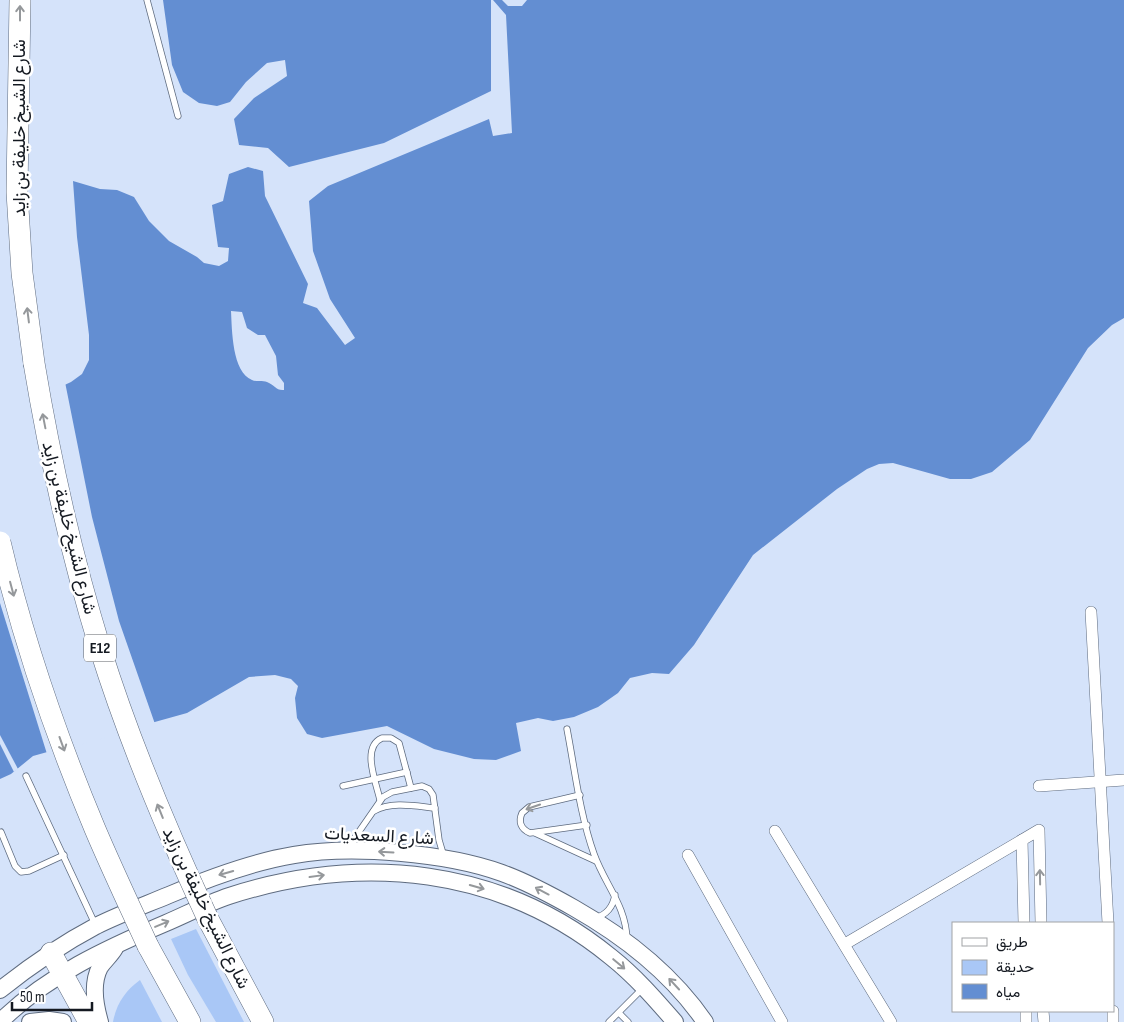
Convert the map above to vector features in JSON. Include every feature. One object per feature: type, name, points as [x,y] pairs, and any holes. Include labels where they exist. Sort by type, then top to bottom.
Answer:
[{"type":"highway","name":"شارع الشيخ خليفة بن زايد","points":[[20,0],[17,192],[22,273],[34,363],[49,449],[73,554],[100,648],[128,731],[149,785],[208,919],[263,1022]]},
{"type":"highway","points":[[0,542],[33,661],[64,750],[95,830],[148,946],[190,1022]]},
{"type":"highway","points":[[51,968],[74,1022]]},
{"type":"highway","points":[[51,968],[89,1022]]},
{"type":"street","points":[[1091,612],[1108,922]]},
{"type":"street","points":[[1039,786],[1124,780]]},
{"type":"street","points":[[775,830],[891,1022]]},
{"type":"street","points":[[845,944],[1038,830],[1041,922]]},
{"type":"street","points":[[1022,840],[1024,922]]},
{"type":"street","name":"شارع السعديات","points":[[0,1022],[18,1006],[51,968],[96,926],[211,878],[255,864],[294,855],[350,851],[389,852],[445,859],[502,873],[535,887],[591,918],[627,942],[666,976],[698,1011],[705,1022]]},
{"type":"street","points":[[688,855],[782,1022]]},
{"type":"street","name":"شارع السعديات","points":[[0,990],[227,897],[261,887],[322,875],[360,872],[400,872],[476,887],[535,909],[589,940],[622,966],[644,987],[675,1022]]},
{"type":"street","points":[[0,1007],[75,950],[119,924],[125,913]]},
{"type":"street","points":[[100,1022],[95,996],[96,978],[102,965],[117,943]]},
{"type":"street","points":[[30,1022],[49,1020],[63,1022]]},
{"type":"lane","points":[[147,0],[178,116]]},
{"type":"lane","points":[[567,729],[586,825],[596,861],[615,895],[624,916],[627,942]]},
{"type":"lane","points":[[380,800],[370,751],[374,743],[382,738],[391,738],[399,743],[411,788]]},
{"type":"lane","points":[[344,786],[407,772]]},
{"type":"lane","points":[[26,776],[96,926]]},
{"type":"lane","points":[[350,851],[356,836],[380,800],[392,792],[422,786],[429,789],[433,795],[439,840],[445,859]]},
{"type":"lane","points":[[580,796],[525,810],[520,817],[522,827],[596,861]]},
{"type":"lane","points":[[374,811],[383,806],[393,805],[435,808]]},
{"type":"lane","points":[[535,833],[586,825]]},
{"type":"lane","points":[[1,832],[15,866],[21,872],[29,871],[64,856]]},
{"type":"lane","points":[[591,918],[606,912],[611,906],[615,895]]},
{"type":"lane","points":[[609,1022],[644,987]]},
{"type":"lane","points":[[619,1013],[628,1022]]},
{"type":"green space","points":[[196,929],[244,1022],[216,1022],[188,975],[171,939]]},
{"type":"green space","points":[[140,980],[162,1022],[113,1022],[122,998]]},
{"type":"water","points":[[163,0],[491,0],[491,91],[384,143],[289,167],[268,148],[239,145],[234,119],[254,98],[287,76],[285,60],[267,63],[246,82],[230,102],[217,106],[199,103],[183,92],[172,65]]},
{"type":"water","points":[[493,0],[502,0],[508,6],[522,6],[527,0],[1124,0],[1124,318],[1112,325],[1088,348],[1030,440],[992,472],[971,479],[950,479],[893,463],[879,464],[867,469],[837,489],[753,555],[694,645],[669,674],[652,673],[630,678],[618,693],[598,707],[574,717],[553,721],[538,718],[516,723],[521,751],[496,760],[474,759],[434,749],[387,726],[322,738],[307,734],[297,718],[295,698],[298,686],[291,679],[275,675],[249,677],[187,713],[33,756],[11,774],[0,779],[0,398],[58,388],[82,374],[89,360],[89,335],[77,237],[73,181],[100,189],[117,190],[134,197],[149,221],[169,241],[204,263],[219,266],[228,261],[229,248],[218,247],[212,205],[223,201],[229,174],[248,167],[263,171],[265,196],[308,284],[303,303],[317,308],[345,345],[355,338],[330,299],[313,251],[309,201],[328,186],[489,119],[493,136],[512,133],[506,15]],"holes":[[[231,311],[242,312],[247,328],[258,335],[265,335],[276,356],[278,375],[284,383],[284,390],[279,390],[265,381],[252,380],[245,376],[240,369],[234,350]]]},
{"type":"pier","points":[[65,382],[92,517],[119,621],[155,724],[47,754],[0,603],[0,395],[54,386]]},
{"type":"pier","points":[[0,735],[18,769],[14,772],[0,744]]}]
